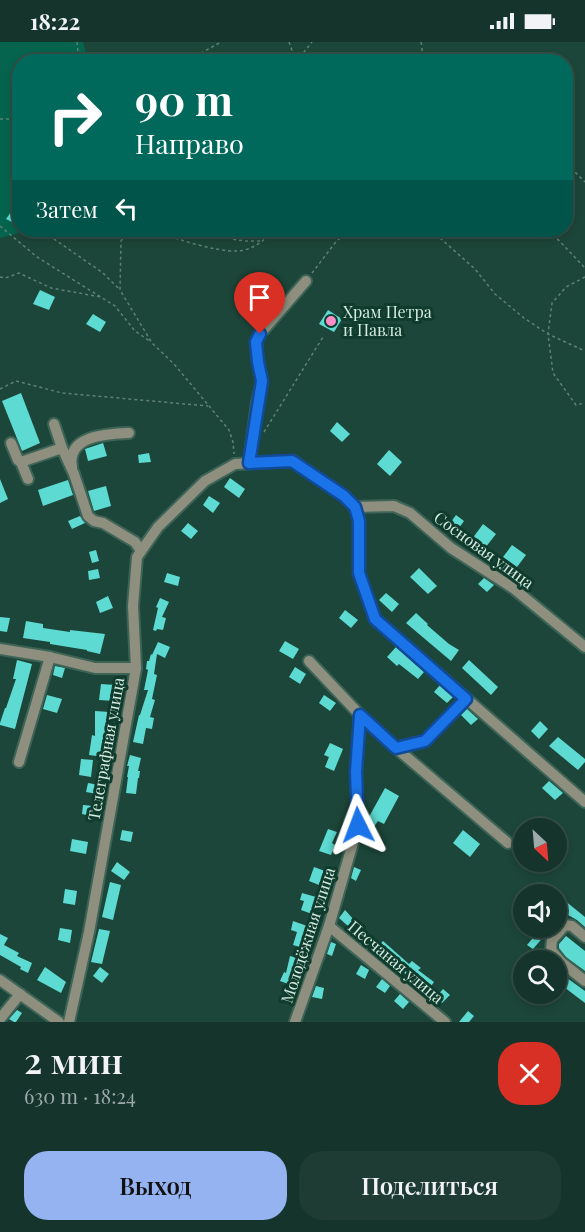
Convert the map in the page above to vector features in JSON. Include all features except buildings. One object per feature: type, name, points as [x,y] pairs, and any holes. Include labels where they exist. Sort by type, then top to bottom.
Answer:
[{"type":"street","points":[[249,463],[262,381],[256,342],[260,334],[306,281]]},
{"type":"street","points":[[54,424],[88,516],[135,542],[141,551]]},
{"type":"street","points":[[74,474],[71,459],[81,442],[110,434],[129,433]]},
{"type":"street","points":[[11,443],[28,479]]},
{"type":"street","points":[[21,462],[62,448]]},
{"type":"street","points":[[235,464],[292,461],[344,496],[355,507],[359,521],[359,573],[375,619],[585,802]]},
{"type":"street","name":"Телеграфная улица","points":[[69,1022],[89,932],[136,668],[133,606],[137,557],[158,526],[188,497],[205,481],[235,464]]},
{"type":"street","name":"Сосновая улица","points":[[355,507],[393,506],[410,513],[451,548],[513,588],[585,647]]},
{"type":"street","points":[[0,649],[50,657],[95,668],[136,668]]},
{"type":"street","points":[[19,762],[50,657]]},
{"type":"street","points":[[309,661],[360,715],[396,748],[508,843]]},
{"type":"street","points":[[396,748],[425,741],[466,699]]},
{"type":"street","name":"Молодёжная улица","points":[[295,1022],[329,926],[358,825],[356,772],[360,715]]},
{"type":"street","points":[[585,937],[572,926],[565,925],[552,940],[551,950],[561,962],[585,981]]},
{"type":"street","name":"Песчаная улица","points":[[329,926],[445,1022]]},
{"type":"street","points":[[0,980],[59,1022]]},
{"type":"street","points":[[0,1019],[20,994]]},
{"type":"path","points":[[199,54],[221,42]]},
{"type":"path","points":[[302,54],[312,42]]},
{"type":"path","points":[[573,171],[585,182]]},
{"type":"path","points":[[0,226],[12,236]]},
{"type":"path","points":[[13,237],[37,257],[115,306],[135,331],[152,343],[174,364],[229,430],[233,442],[235,464]]},
{"type":"path","points":[[51,237],[103,273],[120,290],[152,343]]},
{"type":"path","points":[[120,290],[121,241],[124,237]]},
{"type":"path","points":[[175,237],[239,252],[259,244],[266,237]]},
{"type":"path","points":[[228,237],[246,241],[262,241]]},
{"type":"path","points":[[306,281],[341,237]]},
{"type":"path","points":[[438,237],[475,269],[495,294],[524,318],[548,334],[585,351]]},
{"type":"path","points":[[556,237],[585,268]]},
{"type":"path","points":[[0,277],[5,278],[19,273],[51,288],[102,297]]},
{"type":"path","points":[[585,277],[566,287],[552,303],[548,334],[553,373],[576,405],[585,403]]},
{"type":"path","points":[[264,432],[323,337]]},
{"type":"path","points":[[0,389],[16,381],[62,393],[210,406]]},
{"type":"green space","points":[[0,42],[83,42],[86,54],[12,54],[12,235],[0,238]]},
{"type":"place","name":"Храм Петра и Павла","points":[[331,321]]},
{"type":"route","points":[[260,334],[256,342],[262,381],[249,463],[292,461],[344,496],[355,507],[359,521],[359,573],[375,619],[466,699],[425,741],[396,748],[360,715],[356,772],[358,825]]}]
